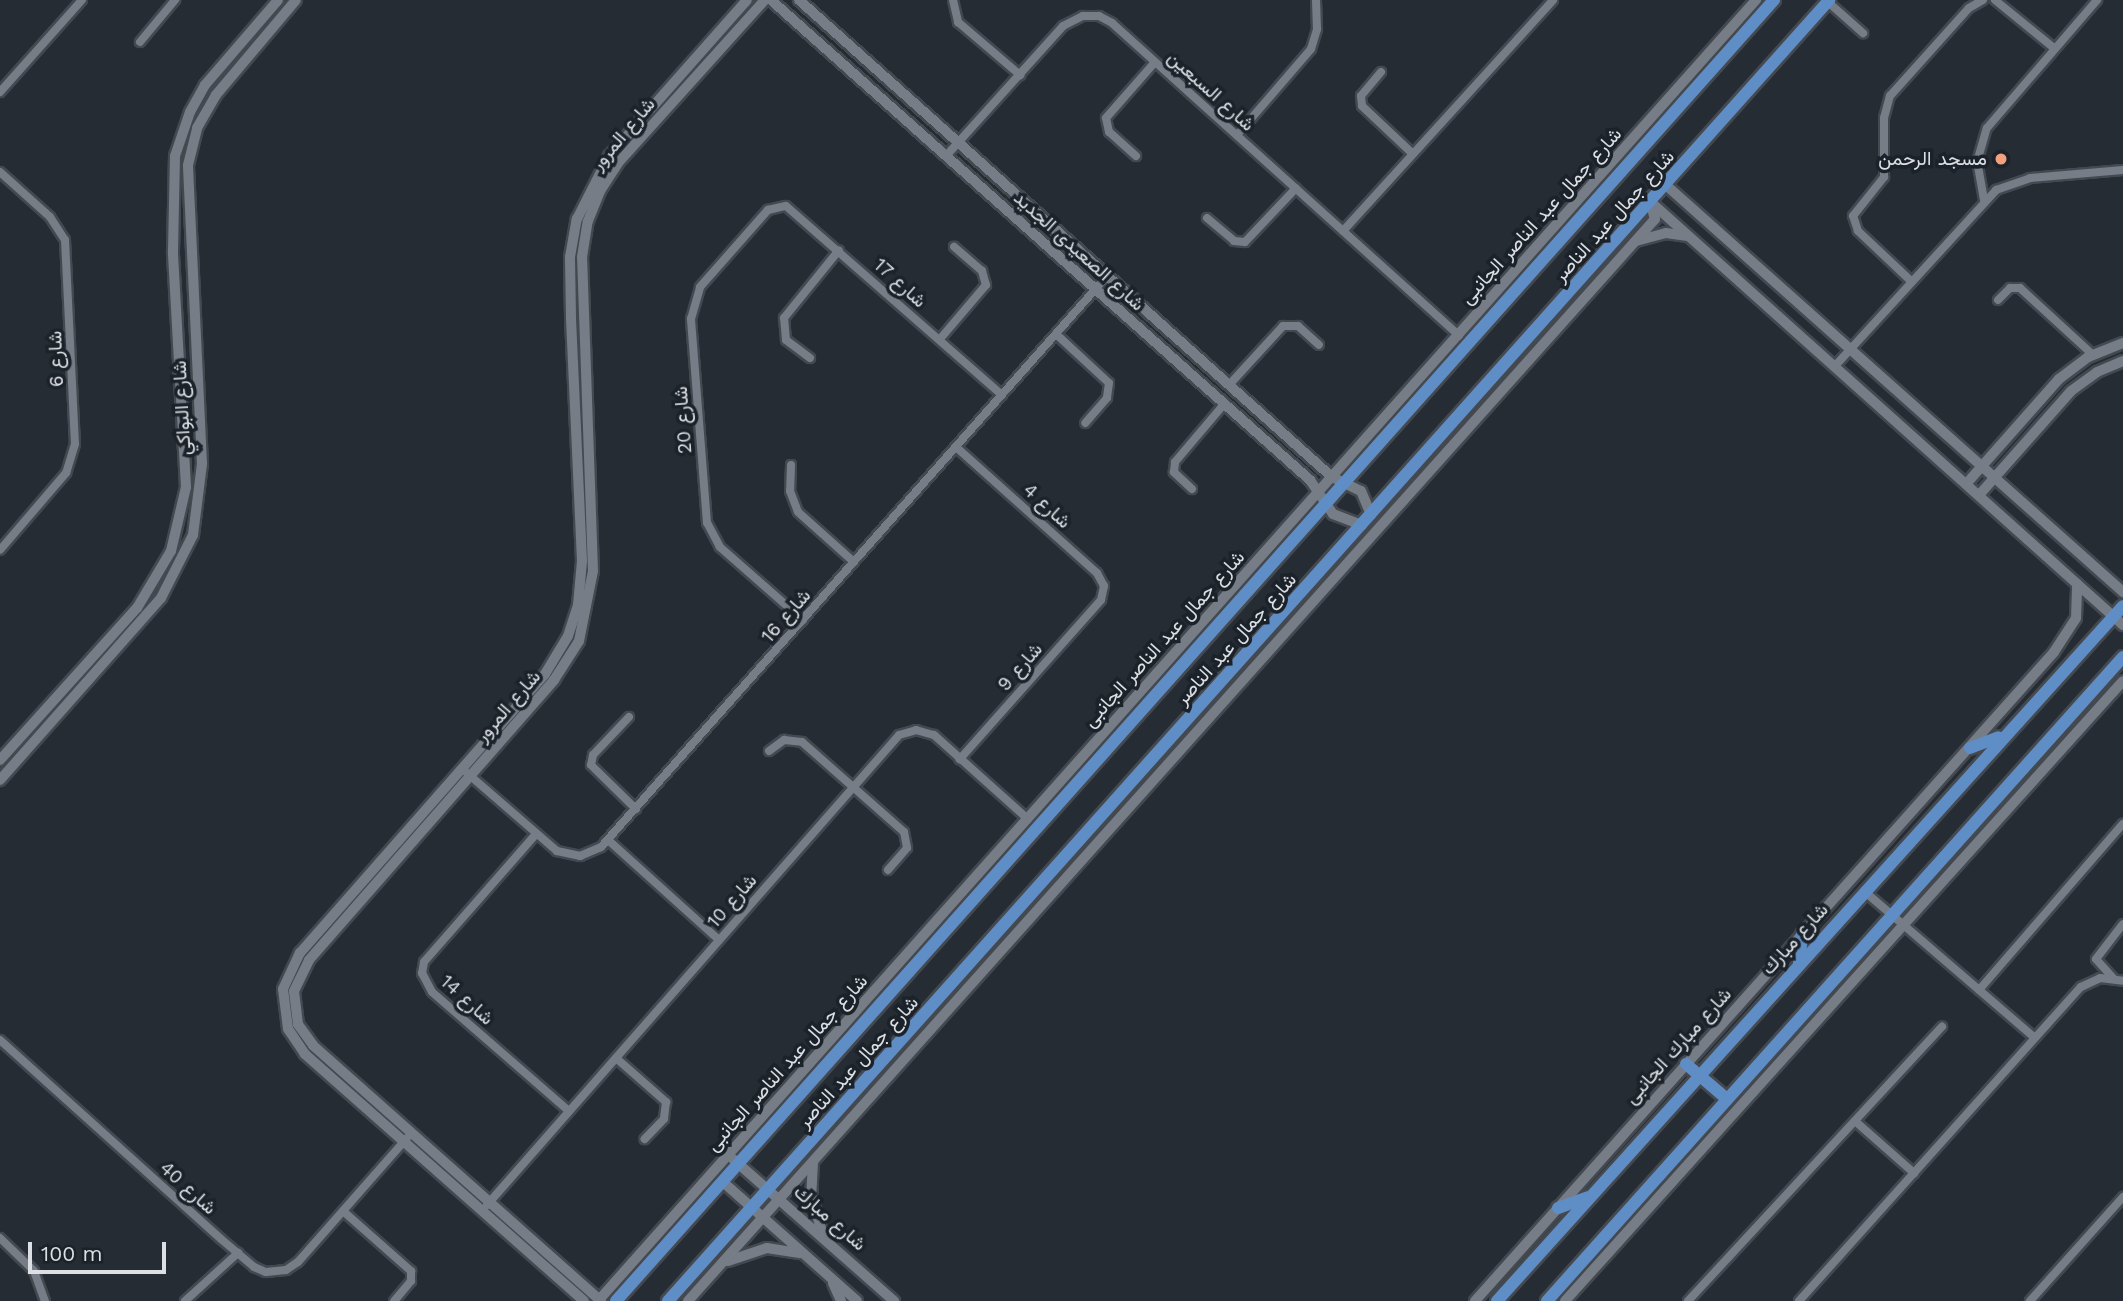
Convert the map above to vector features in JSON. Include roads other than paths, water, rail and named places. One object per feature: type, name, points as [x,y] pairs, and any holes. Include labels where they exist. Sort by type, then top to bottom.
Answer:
[{"type":"main road","name":"شارع جمال عبد الناصر الجانبى","points":[[1420,388],[1459,335],[1513,284],[1756,0]]},
{"type":"main road","name":"شارع جمال عبد الناصر","points":[[616,1301],[1325,505],[1337,480],[1774,0]]},
{"type":"main road","name":"شارع جمال عبد الناصر","points":[[668,1301],[768,1189],[964,983],[1117,811],[1261,639],[1366,520],[1549,327],[1651,204],[1828,1]]},
{"type":"main road","points":[[1747,10],[1757,19]]},
{"type":"main road","points":[[1667,186],[2123,592]]},
{"type":"main road","points":[[1651,204],[1980,494],[2118,620]]},
{"type":"main road","points":[[1117,811],[1272,648],[1549,327],[1656,216],[1651,204]]},
{"type":"main road","points":[[1630,244],[1666,233],[1690,237]]},
{"type":"main road","name":"شارع جمال عبد الناصر الجانبى","points":[[599,1300],[1318,492],[1337,480]]},
{"type":"main road","name":"شارع مبارك الجانبى","points":[[1475,1301],[2065,639],[2076,618],[2077,584]]},
{"type":"main road","name":"شارع مبارك","points":[[1497,1301],[2001,736],[2118,620],[2123,606]]},
{"type":"main road","points":[[1261,639],[1272,648]]},
{"type":"main road","points":[[1547,1301],[2123,657]]},
{"type":"main road","points":[[1565,1301],[2123,681]]},
{"type":"main road","points":[[1969,748],[2001,736]]},
{"type":"main road","points":[[1799,964],[1802,934]]},
{"type":"main road","points":[[688,1301],[813,1161],[964,983]]},
{"type":"main road","points":[[1686,1063],[1727,1099]]},
{"type":"main road","name":"شارع مبارك","points":[[728,1155],[894,1301]]},
{"type":"main road","points":[[813,1161],[812,1206],[824,1237]]},
{"type":"main road","points":[[723,1182],[857,1301]]},
{"type":"main road","points":[[1558,1208],[1592,1196]]},
{"type":"main road","points":[[717,1269],[740,1254],[767,1248],[806,1256]]},
{"type":"main road","points":[[830,1277],[841,1301]]},
{"type":"street","points":[[0,92],[82,0]]},
{"type":"street","points":[[140,42],[175,0]]},
{"type":"street","name":"شارع البواكي","points":[[0,780],[3,765],[137,608],[171,551],[183,509],[186,477],[173,251],[175,156],[190,112],[205,85],[278,0]]},
{"type":"street","name":"شارع البواكي","points":[[3,765],[161,598],[193,535],[202,464],[188,165],[197,128],[216,95],[296,0]]},
{"type":"street","name":"شارع المرور","points":[[599,1300],[307,1039],[295,1016],[294,991],[309,960],[545,674],[568,636],[581,582],[571,317],[572,244],[595,178],[747,0]]},
{"type":"street","name":"شارع المرور","points":[[584,1301],[298,1046],[284,1019],[283,989],[300,953],[554,680],[579,640],[592,583],[583,245],[604,183],[765,0]]},
{"type":"street","name":"شارع الصعيدى الجديد","points":[[771,0],[1225,403],[1318,492],[1325,505]]},
{"type":"street","name":"شارع الصعيدى الجديد","points":[[799,0],[1337,480],[1364,495],[1366,520]]},
{"type":"street","points":[[953,0],[958,22],[1020,75]]},
{"type":"street","points":[[1237,135],[1311,49],[1317,29],[1316,0]]},
{"type":"street","points":[[1343,231],[1553,0]]},
{"type":"street","points":[[1911,281],[1858,231],[1853,216],[1884,177],[1884,118],[1890,96],[1969,8],[1983,0]]},
{"type":"street","points":[[1996,0],[2055,49]]},
{"type":"street","points":[[1984,200],[1977,162],[1984,134],[2097,0]]},
{"type":"street","points":[[1828,1],[1863,33]]},
{"type":"street","name":"شارع السبعين","points":[[947,156],[1063,26],[1088,15],[1112,23],[1459,335]]},
{"type":"street","points":[[1136,156],[1109,132],[1106,118],[1155,62]]},
{"type":"street","points":[[1381,72],[1360,103],[1413,154]]},
{"type":"street","points":[[1835,366],[1984,200],[2022,179],[2123,170]]},
{"type":"street","name":"شارع 6","points":[[0,172],[50,217],[65,240],[75,444],[66,472],[1,549]]},
{"type":"street","points":[[1207,218],[1234,241],[1245,242],[1296,188]]},
{"type":"street","name":"شارع 17","points":[[772,207],[790,207],[1002,395]]},
{"type":"street","name":"شارع 20","points":[[772,207],[699,287],[691,319],[709,529],[720,547],[803,620]]},
{"type":"street","points":[[940,339],[985,285],[982,271],[954,247]]},
{"type":"street","points":[[810,358],[786,340],[784,318],[839,250]]},
{"type":"street","name":"شارع 16","points":[[466,772],[557,852],[574,856],[595,852],[1108,275]]},
{"type":"street","points":[[1998,300],[2010,288],[2020,288],[2093,355]]},
{"type":"street","points":[[571,317],[583,316]]},
{"type":"street","points":[[1230,385],[1283,326],[1298,326],[1319,345]]},
{"type":"street","points":[[1056,334],[1109,383],[1107,398],[1085,423]]},
{"type":"street","points":[[1967,483],[2059,379],[2093,355],[2123,343]]},
{"type":"street","points":[[1980,494],[2071,391],[2096,372],[2123,361]]},
{"type":"street","points":[[1192,489],[1174,472],[1175,462],[1225,403]]},
{"type":"street","name":"شارع 4","points":[[956,447],[1100,576],[1103,596]]},
{"type":"street","points":[[791,465],[790,491],[798,512],[854,562]]},
{"type":"street","points":[[580,502],[591,500]]},
{"type":"street","points":[[1325,505],[1338,517],[1366,520]]},
{"type":"street","name":"شارع 9","points":[[960,759],[1103,596]]},
{"type":"street","points":[[629,717],[593,755],[591,765],[636,809]]},
{"type":"street","name":"شارع 10","points":[[482,1211],[895,739],[910,731],[934,735],[1028,820]]},
{"type":"street","points":[[769,751],[783,740],[797,740],[908,838],[905,851],[888,870]]},
{"type":"street","points":[[1979,990],[2123,824]]},
{"type":"street","name":"شارع 14","points":[[536,834],[424,962],[422,973],[428,988],[569,1111]]},
{"type":"street","points":[[608,840],[719,940]]},
{"type":"street","points":[[1864,891],[2035,1038]]},
{"type":"street","points":[[2113,978],[2096,958],[2123,924]]},
{"type":"street","points":[[1799,1301],[2087,983],[2113,978],[2123,981]]},
{"type":"street","points":[[1688,1301],[1942,1027]]},
{"type":"street","name":"شارع 40","points":[[0,1040],[260,1270],[286,1270],[411,1133]]},
{"type":"street","points":[[616,1058],[666,1102],[664,1119],[645,1139]]},
{"type":"street","points":[[1855,1121],[1914,1173]]},
{"type":"street","points":[[2030,1301],[2122,1200]]},
{"type":"street","points":[[342,1211],[411,1271],[411,1281],[394,1301]]},
{"type":"street","points":[[0,1238],[34,1271],[45,1301]]},
{"type":"street","points":[[185,1301],[238,1253]]},
{"type":"street","points":[[570,1289],[578,1280]]},
{"type":"place","name":"مسجد الرحمن","points":[[2001,159]]}]
